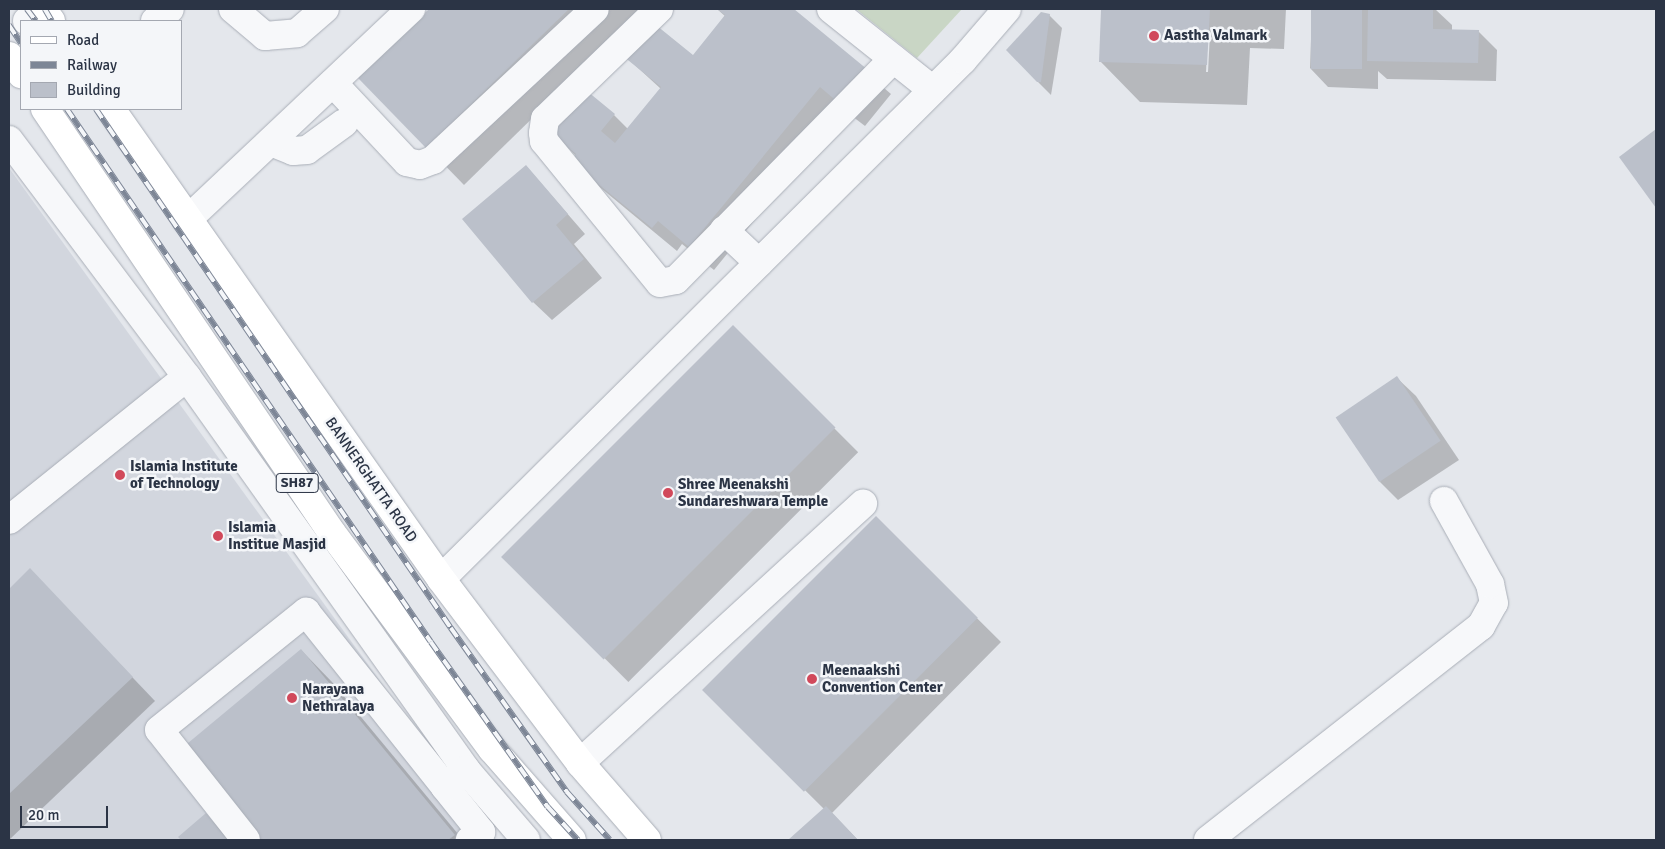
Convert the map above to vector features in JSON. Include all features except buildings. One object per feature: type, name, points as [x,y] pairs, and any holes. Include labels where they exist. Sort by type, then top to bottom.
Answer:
[{"type":"main road","points":[[42,9],[49,20]]},
{"type":"main road","points":[[9,56],[20,72]]},
{"type":"main road","name":"SH87","points":[[46,110],[332,533],[492,749],[572,840]]},
{"type":"main road","name":"BANNERGHATTA ROAD","points":[[112,110],[187,220],[441,579],[580,763],[647,840]]},
{"type":"street","points":[[28,20],[42,9]]},
{"type":"street","points":[[156,20],[170,9]]},
{"type":"street","points":[[233,9],[265,36],[297,33],[325,9]]},
{"type":"street","points":[[187,220],[411,9]]},
{"type":"street","points":[[333,83],[407,162],[420,164],[433,160],[595,9]]},
{"type":"street","points":[[659,9],[545,118],[544,141],[660,283],[676,280],[893,59]]},
{"type":"street","points":[[831,9],[933,90]]},
{"type":"street","points":[[441,579],[933,90],[1007,9]]},
{"type":"street","points":[[9,36],[20,27]]},
{"type":"street","points":[[271,142],[294,151],[307,150],[344,123]]},
{"type":"street","points":[[9,140],[187,377],[466,770],[526,840]]},
{"type":"street","points":[[724,230],[759,263]]},
{"type":"street","points":[[9,520],[187,377]]},
{"type":"street","points":[[1208,840],[1481,626],[1494,602],[1490,584],[1444,501]]},
{"type":"street","points":[[580,763],[863,504]]},
{"type":"street","points":[[246,840],[158,730],[306,612],[481,832],[470,840]]},
{"type":"street","points":[[445,787],[466,770]]},
{"type":"shaded area","name":"Islamia Institute of Technology","points":[[9,168],[494,839],[9,840]]},
{"type":"green space","points":[[856,9],[962,9],[917,58]]},
{"type":"railway","points":[[27,9],[35,20]]},
{"type":"railway","points":[[45,9],[51,20]]},
{"type":"railway","points":[[9,25],[20,42]]},
{"type":"railway","points":[[68,110],[431,642],[548,807],[578,840]]},
{"type":"railway","points":[[97,110],[451,628],[567,792],[610,840]]},
{"type":"place","name":"Aastha Valmark","points":[[1154,36]]},
{"type":"place","name":"Islamia Institute of Technology","points":[[120,475]]},
{"type":"place","name":"Shree Meenakshi Sundareshwara Temple","points":[[668,493]]},
{"type":"place","name":"Islamia Institue Masjid","points":[[218,536]]},
{"type":"place","name":"Meenaakshi Convention Center","points":[[812,679]]},
{"type":"place","name":"Narayana Nethralaya","points":[[292,698]]}]
